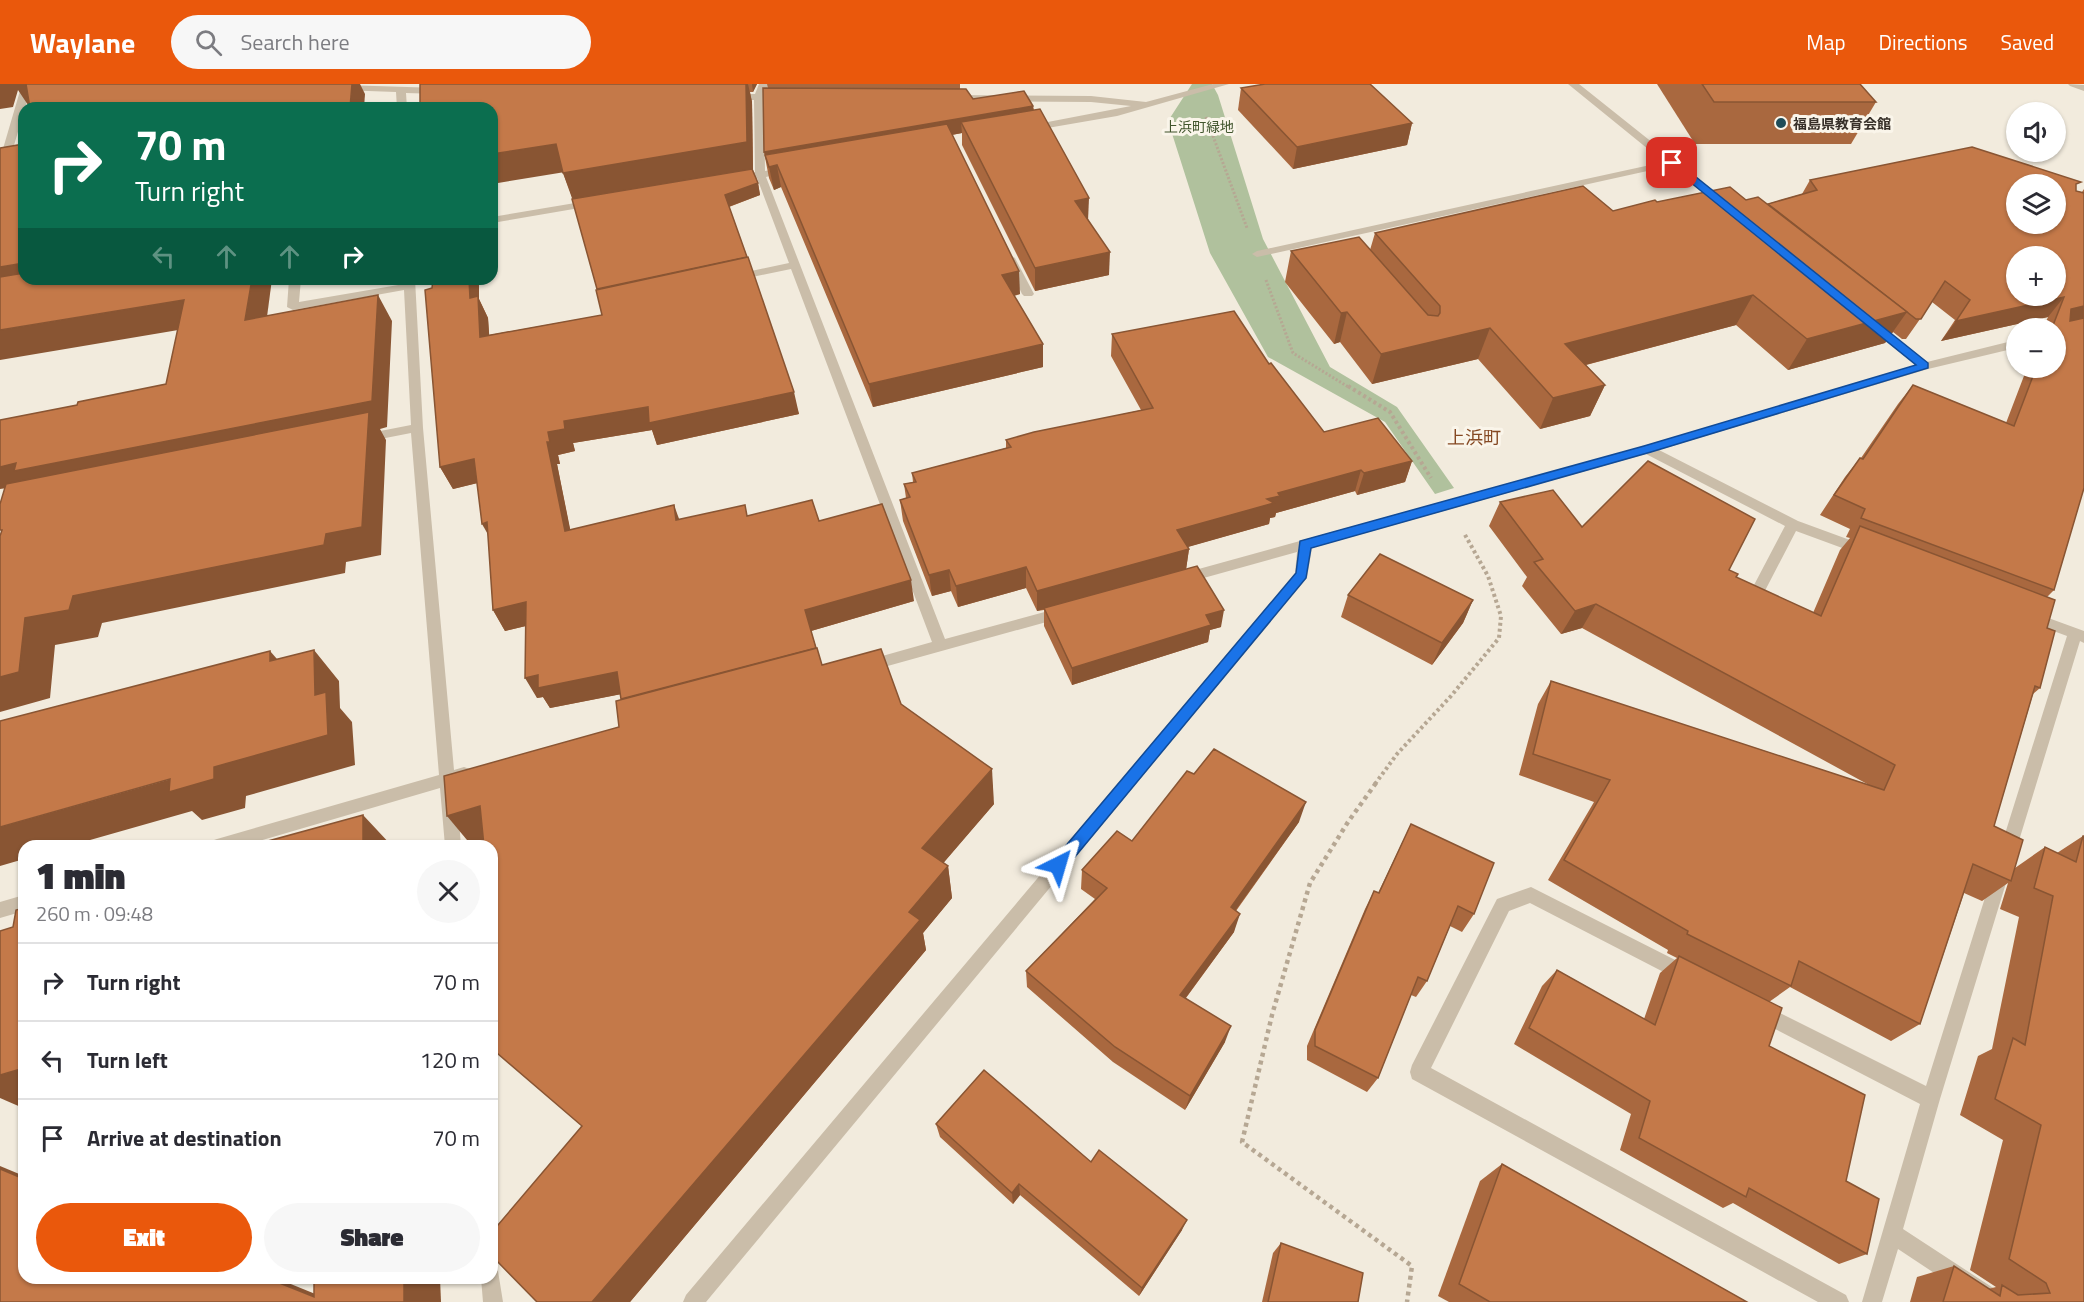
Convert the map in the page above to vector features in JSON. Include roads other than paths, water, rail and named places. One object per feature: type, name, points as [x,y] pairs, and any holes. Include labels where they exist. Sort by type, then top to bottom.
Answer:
[{"type":"street","points":[[22,102],[27,84]]},
{"type":"street","points":[[764,84],[759,97],[760,174],[940,646]]},
{"type":"street","points":[[1024,129],[1146,105],[1224,84]]},
{"type":"street","points":[[1573,84],[1728,208]]},
{"type":"street","points":[[2073,84],[2084,88]]},
{"type":"street","points":[[330,88],[449,91]]},
{"type":"street","points":[[401,90],[402,102]]},
{"type":"street","points":[[717,96],[795,97]]},
{"type":"street","points":[[937,98],[1091,99],[1146,105]]},
{"type":"street","points":[[0,176],[18,115]]},
{"type":"street","points":[[1257,254],[1338,242],[1672,163]]},
{"type":"street","points":[[725,180],[794,169]]},
{"type":"street","points":[[498,219],[609,200]]},
{"type":"street","points":[[1003,243],[1028,294]]},
{"type":"street","points":[[727,279],[795,265]]},
{"type":"street","points":[[295,285],[293,307],[399,285]]},
{"type":"street","points":[[409,285],[417,428],[453,840]]},
{"type":"street","points":[[1859,313],[1925,366]]},
{"type":"street","points":[[1168,583],[1647,449],[1925,366],[2006,346]]},
{"type":"street","points":[[348,442],[417,428]]},
{"type":"street","points":[[1647,449],[1793,524],[1880,558]]},
{"type":"street","points":[[1750,606],[1793,524]]},
{"type":"street","points":[[693,1302],[1302,574],[1305,545]]},
{"type":"street","points":[[849,670],[1077,608]]},
{"type":"street","points":[[1872,1302],[1931,1100],[2080,635],[2021,613]]},
{"type":"street","points":[[237,840],[482,769]]},
{"type":"street","points":[[1699,981],[1531,895],[1503,905],[1419,1072],[1839,1302]]},
{"type":"street","points":[[0,910],[18,905]]},
{"type":"street","points":[[1741,1003],[1931,1100]]},
{"type":"street","points":[[1891,1233],[1996,1302]]},
{"type":"street","points":[[491,1284],[493,1302]]},
{"type":"place","name":"福島県教育会館","points":[[1781,123]]},
{"type":"district","name":"上浜町","points":[[1474,437]]},
{"type":"park label","name":"上浜町緑地","points":[[1199,126]]}]
